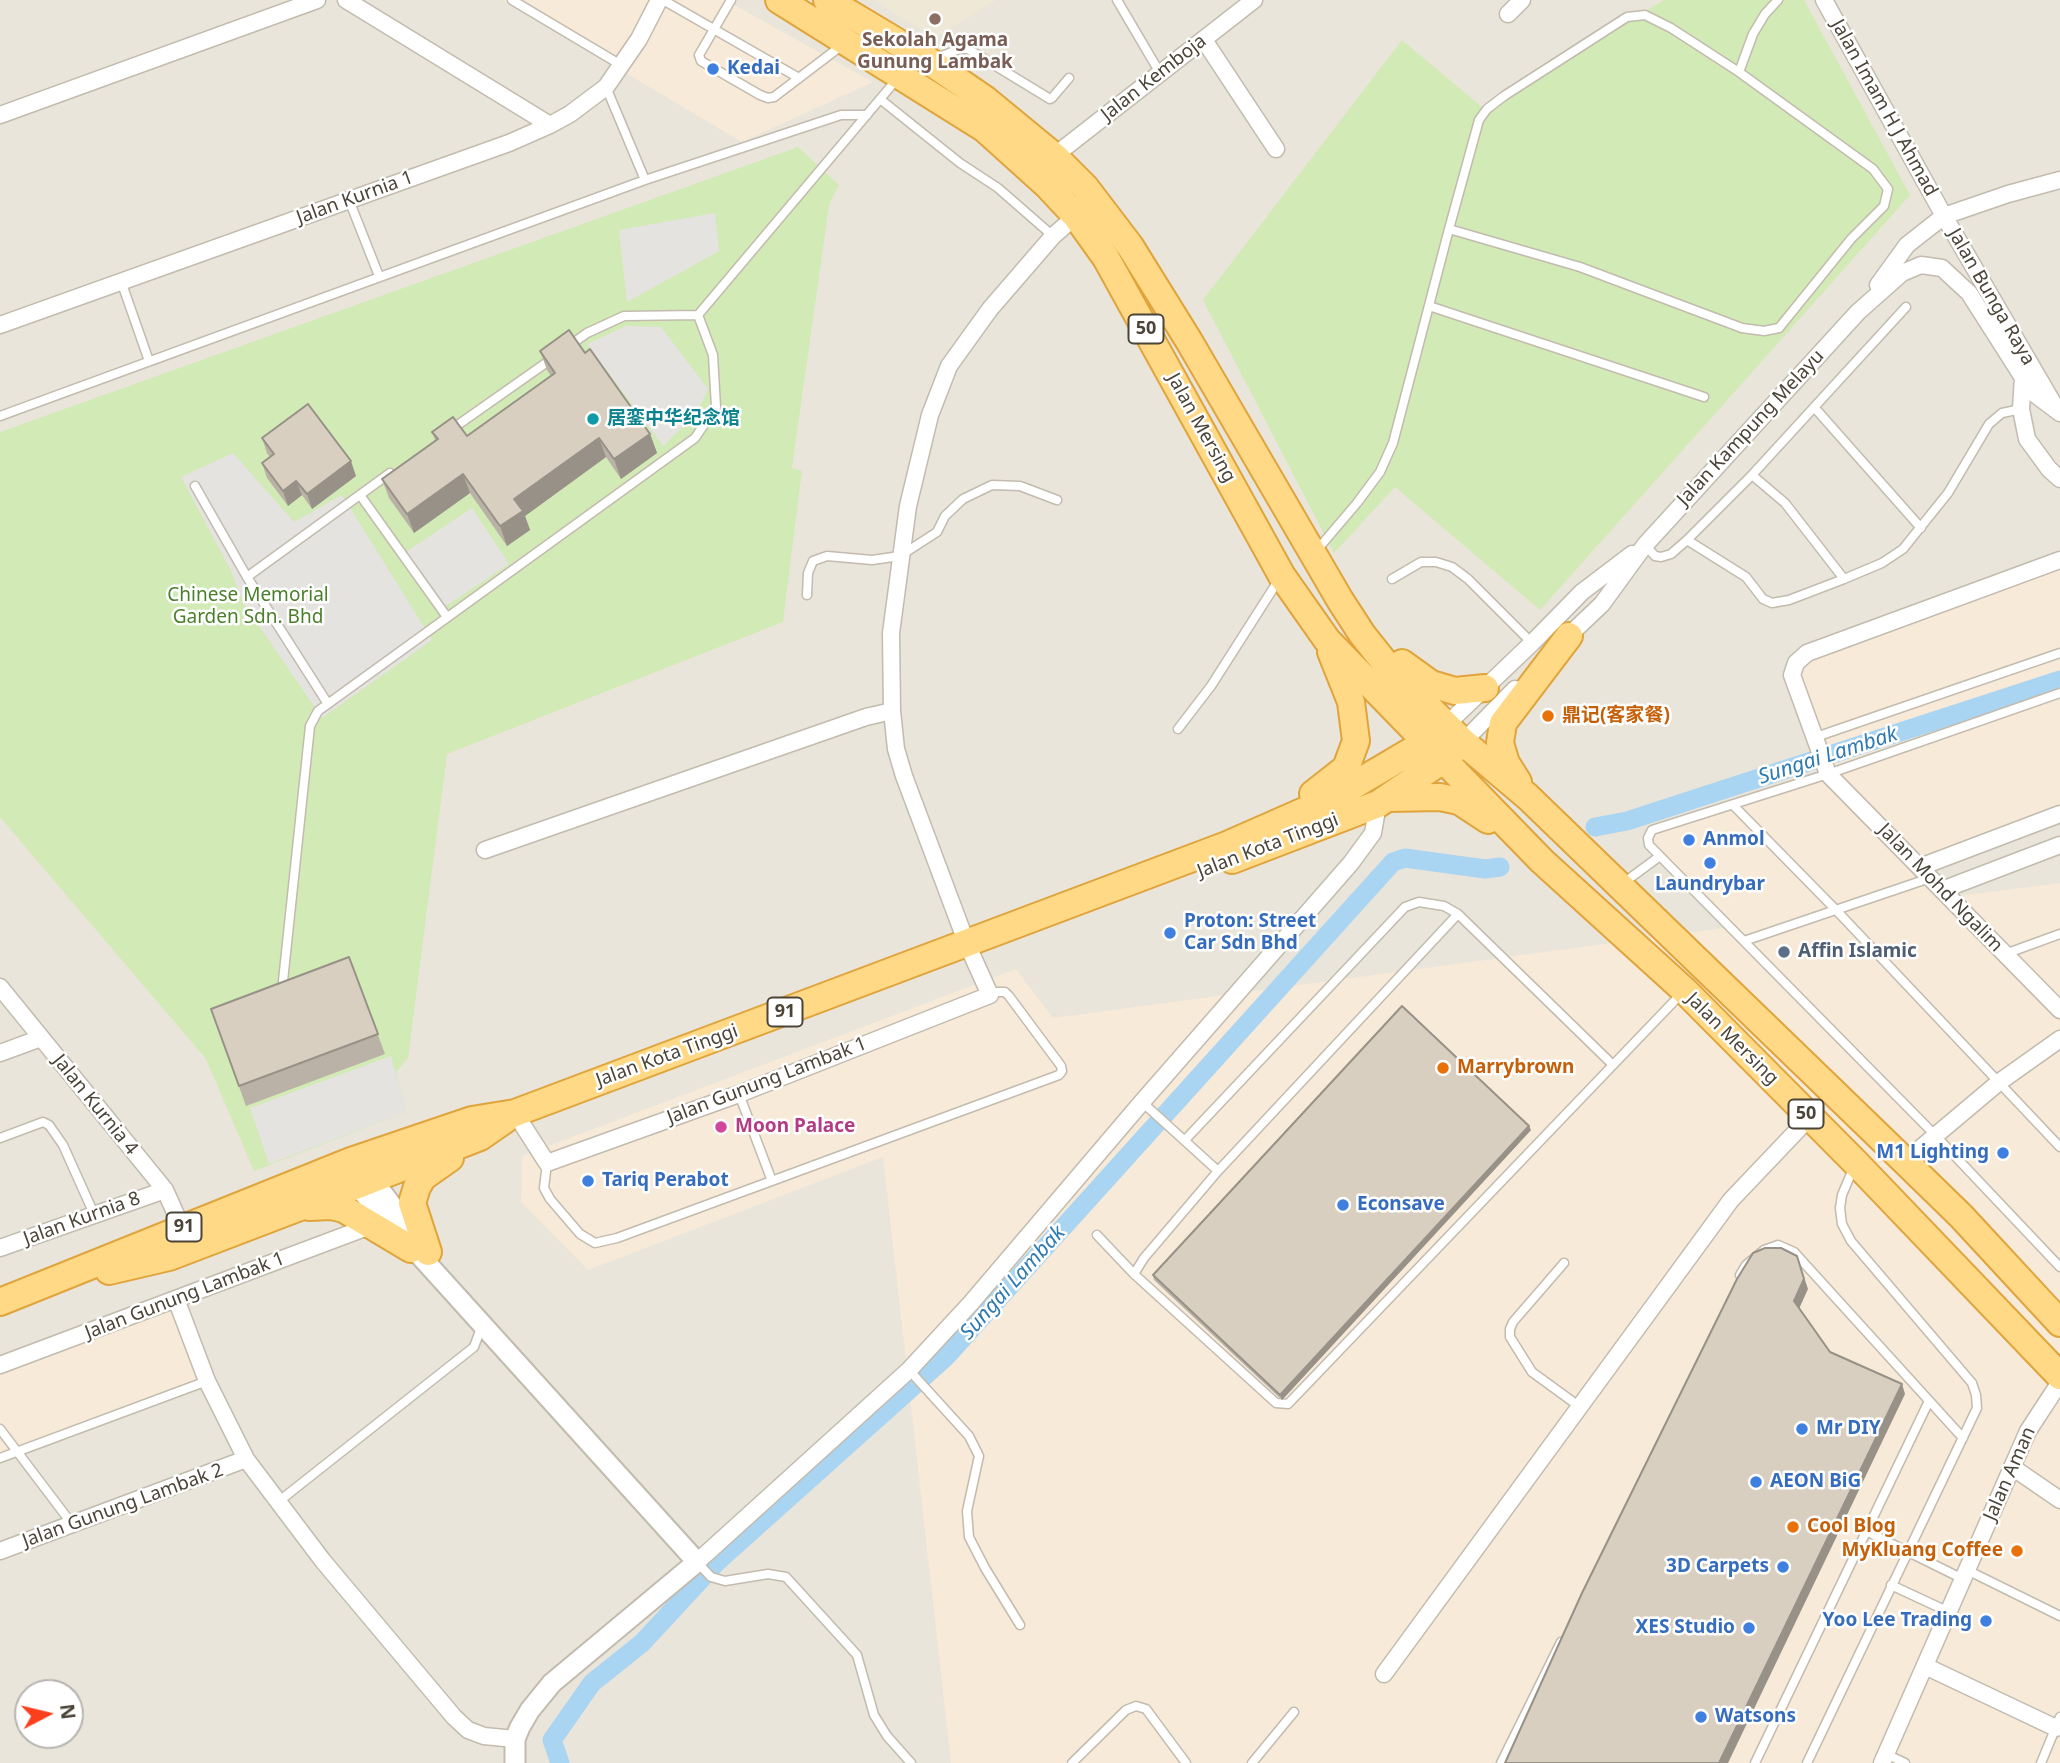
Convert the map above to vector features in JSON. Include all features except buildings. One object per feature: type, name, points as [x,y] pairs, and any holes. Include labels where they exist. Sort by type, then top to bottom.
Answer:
[{"type":"highway","name":"Jalan Mersing","points":[[779,0],[985,129],[1047,185],[1076,216],[1106,258],[1282,576],[1327,640],[1529,848],[1684,990],[1856,1163],[2060,1376]]},
{"type":"highway","name":"Jalan Mersing","points":[[828,0],[929,61],[986,100],[1054,156],[1085,187],[1130,246],[1196,353],[1312,555],[1362,634],[1389,668],[1454,734],[1528,797],[1961,1216],[2060,1323]]},
{"type":"highway","points":[[1340,600],[1370,626],[1406,668],[1431,684],[1455,691],[1485,688]]},
{"type":"highway","points":[[1528,797],[1506,763],[1500,743],[1503,723],[1569,636]]},
{"type":"highway","points":[[1227,845],[1318,791],[1346,768],[1356,741],[1351,702],[1327,640]]},
{"type":"highway","name":"Jalan Kota Tinggi","points":[[1055,909],[1197,874],[1384,801],[1454,734]]},
{"type":"highway","name":"Jalan Kota Tinggi","points":[[29,1290],[169,1257],[290,1210],[356,1173],[472,1120],[515,1113],[1227,845],[1434,752]]},
{"type":"highway","points":[[1384,801],[1440,797],[1459,801],[1529,848]]},
{"type":"highway","name":"Jalan Kota Tinggi","points":[[0,1302],[181,1228],[480,1137],[515,1113]]},
{"type":"highway","points":[[420,1250],[412,1203],[417,1187],[423,1177],[480,1137]]},
{"type":"highway","points":[[290,1210],[331,1206],[344,1209],[370,1226],[420,1250]]},
{"type":"street","points":[[0,115],[317,0]]},
{"type":"street","points":[[346,0],[550,125]]},
{"type":"street","name":"Jalan Kurnia 1","points":[[0,325],[509,143],[550,125],[570,114],[606,87],[639,39],[661,0]]},
{"type":"street","name":"Jalan Kemboja","points":[[1054,156],[1254,0]]},
{"type":"street","points":[[1508,14],[1521,0]]},
{"type":"street","name":"Jalan Imam H J Ahmad","points":[[1824,0],[1944,216]]},
{"type":"street","points":[[1204,40],[1276,149]]},
{"type":"street","points":[[1858,312],[1907,245],[1944,216],[2060,180]]},
{"type":"street","points":[[990,995],[967,944],[896,749],[892,711],[891,633],[908,506],[930,415],[949,366],[990,309],[1053,236],[1076,216]]},
{"type":"street","name":"Jalan Bunga Raya","points":[[1944,216],[2059,412]]},
{"type":"street","points":[[1858,312],[1902,273],[1921,265],[1942,268],[1969,293],[2032,392],[2059,412]]},
{"type":"street","name":"Jalan Kampung Melayu","points":[[1454,734],[1569,636],[1602,604],[1645,545],[1858,312]]},
{"type":"street","points":[[2022,377],[2021,409],[2027,439],[2049,469],[2060,479]]},
{"type":"street","name":"Jalan Kampung Melayu","points":[[1454,734],[1485,688],[1582,592],[1645,545]]},
{"type":"street","points":[[1821,757],[1792,675],[1796,663],[1807,653],[2060,560]]},
{"type":"street","points":[[485,850],[866,716],[892,711]]},
{"type":"street","name":"Jalan Mohd Ngalim","points":[[1821,757],[1931,878],[2060,1010]]},
{"type":"street","points":[[515,1763],[515,1739],[530,1710],[552,1683],[697,1562],[909,1370],[971,1303],[1147,1107],[1351,863],[1373,833],[1384,801]]},
{"type":"street","points":[[1931,878],[2060,814]]},
{"type":"street","points":[[1931,878],[2060,845]]},
{"type":"street","name":"Jalan Kurnia 4","points":[[0,987],[164,1190],[181,1228]]},
{"type":"street","name":"Jalan Gunung Lambak 1","points":[[547,1163],[738,1094],[990,995]]},
{"type":"street","points":[[0,1053],[41,1038]]},
{"type":"street","points":[[1904,1162],[1998,1083],[2060,1039]]},
{"type":"street","points":[[515,1113],[547,1163]]},
{"type":"street","points":[[1384,1674],[1731,1200],[1810,1117]]},
{"type":"street","points":[[356,1173],[482,1325],[697,1562]]},
{"type":"street","name":"Jalan Kurnia 8","points":[[0,1248],[164,1190]]},
{"type":"street","name":"Jalan Gunung Lambak 1","points":[[0,1365],[370,1226]]},
{"type":"street","points":[[176,1299],[207,1381],[246,1459],[323,1561],[454,1717],[468,1730],[484,1736],[515,1739]]},
{"type":"street","name":"Jalan Aman","points":[[1884,1759],[2028,1431],[2060,1382]]},
{"type":"street","name":"Jalan Gunung Lambak 2","points":[[0,1551],[246,1459]]},
{"type":"street","points":[[2012,1467],[2060,1500]]},
{"type":"street","points":[[1925,1666],[2058,1723]]},
{"type":"lane","points":[[512,0],[621,65]]},
{"type":"lane","points":[[661,0],[799,78]]},
{"type":"lane","points":[[731,0],[699,55],[701,61],[768,98],[774,97],[846,42]]},
{"type":"lane","points":[[1117,0],[1160,74]]},
{"type":"lane","points":[[1739,72],[1753,34],[1765,13],[1778,0]]},
{"type":"lane","points":[[1312,555],[1380,472],[1393,443],[1449,229],[1479,120],[1487,109],[1627,17],[1645,15],[1671,28],[1739,72],[1873,169],[1888,189],[1884,206],[1851,239],[1779,328],[1764,331],[1742,328],[1580,267],[1449,229]]},
{"type":"lane","points":[[929,61],[959,49],[968,49],[1050,99],[1069,78]]},
{"type":"lane","points":[[446,433],[587,333],[624,316],[698,315],[900,75]]},
{"type":"lane","points":[[606,87],[645,180]]},
{"type":"lane","points":[[880,99],[960,163],[998,188],[1053,236]]},
{"type":"lane","points":[[0,416],[645,180],[841,115],[867,115]]},
{"type":"lane","points":[[349,200],[379,276]]},
{"type":"lane","points":[[121,281],[149,361]]},
{"type":"lane","points":[[1429,306],[1704,397]]},
{"type":"lane","points":[[1645,545],[1655,556],[1661,557],[1671,554],[1687,540],[1752,475],[1906,307]]},
{"type":"lane","points":[[286,991],[283,981],[310,726],[318,711],[695,438],[716,407],[713,355],[698,315]]},
{"type":"lane","points":[[1814,407],[1921,528]]},
{"type":"lane","points":[[1687,540],[1746,577],[1763,599],[1772,603],[1789,600],[1844,579],[1903,549],[1948,493],[1989,424],[2002,414],[2021,409]]},
{"type":"lane","points":[[247,577],[403,464]]},
{"type":"lane","points":[[1752,475],[1785,503],[1844,579]]},
{"type":"lane","points":[[807,595],[808,573],[813,561],[827,556],[872,561],[900,556],[937,532],[945,516],[962,499],[992,485],[1020,486],[1057,500]]},
{"type":"lane","points":[[195,486],[281,634],[328,704]]},
{"type":"lane","points":[[359,495],[447,617]]},
{"type":"lane","points":[[1392,579],[1421,562],[1436,562],[1452,567],[1468,579],[1532,643]]},
{"type":"lane","points":[[1178,729],[1212,686],[1282,576]]},
{"type":"lane","points":[[2060,653],[1821,757],[1733,805],[1652,830],[1648,838],[1649,845],[1935,1135],[2060,1267]]},
{"type":"lane","points":[[1821,757],[2060,693]]},
{"type":"lane","points":[[1733,805],[2060,1147]]},
{"type":"lane","points":[[1620,886],[1660,856]]},
{"type":"lane","points":[[1744,940],[1931,878]]},
{"type":"lane","points":[[1185,1140],[1405,908],[1419,902],[1444,906],[1458,914],[1613,1065]]},
{"type":"lane","points":[[1134,1275],[1144,1258],[1218,1171],[1458,914]]},
{"type":"lane","points":[[2005,954],[2060,934]]},
{"type":"lane","points":[[1097,1235],[1134,1275],[1276,1403],[1288,1404],[1684,990]]},
{"type":"lane","points":[[547,1163],[544,1188],[550,1199],[580,1234],[595,1243],[617,1238],[1059,1075],[1062,1071],[1060,1066],[1009,996],[1005,992],[990,995]]},
{"type":"lane","points":[[738,1094],[772,1181]]},
{"type":"lane","points":[[1147,1107],[1218,1171]]},
{"type":"lane","points":[[0,1138],[43,1122],[49,1125],[63,1145],[94,1214]]},
{"type":"lane","points":[[1807,1763],[1976,1408],[1972,1383],[1850,1241],[1842,1224],[1840,1208],[1842,1195],[1856,1163]]},
{"type":"lane","points":[[1733,1290],[1745,1265],[1764,1250],[1779,1245],[1794,1252],[1963,1438]]},
{"type":"lane","points":[[1563,1263],[1513,1322],[1510,1337],[1532,1372],[1580,1408]]},
{"type":"lane","points":[[474,1347],[482,1325]]},
{"type":"lane","points":[[278,1502],[474,1347],[497,1342]]},
{"type":"lane","points":[[909,1370],[969,1436],[979,1455],[967,1511],[969,1537],[1020,1625]]},
{"type":"lane","points":[[0,1458],[207,1381]]},
{"type":"lane","points":[[1755,1763],[1929,1401]]},
{"type":"lane","points":[[0,1429],[72,1524]]},
{"type":"lane","points":[[1866,1531],[1907,1552],[2060,1616]]},
{"type":"lane","points":[[697,1562],[711,1577],[725,1581],[768,1574],[786,1577],[857,1655],[874,1715],[887,1736],[911,1763]]},
{"type":"lane","points":[[1891,1585],[1949,1612]]},
{"type":"lane","points":[[1501,1763],[1562,1639]]},
{"type":"lane","points":[[1072,1763],[1126,1710],[1136,1706],[1146,1709],[1186,1763]]},
{"type":"lane","points":[[1252,1763],[1294,1712]]},
{"type":"lane","points":[[2041,1763],[2058,1723]]},
{"type":"lane","points":[[1884,1759],[1905,1763]]},
{"type":"shaded area","points":[[0,0],[2060,0],[2060,1763],[0,1763]]},
{"type":"shaded area","points":[[503,0],[725,0],[873,82],[742,142]]},
{"type":"shaded area","name":"Sekolah Agama Gunung Lambak","points":[[874,0],[996,0],[935,38]]},
{"type":"shaded area","points":[[715,213],[719,251],[627,302],[619,230]]},
{"type":"shaded area","points":[[626,326],[661,327],[708,389],[696,414],[663,446],[587,344]]},
{"type":"shaded area","points":[[233,453],[294,522],[342,495],[432,640],[322,718],[244,604],[230,569],[181,477]]},
{"type":"shaded area","points":[[472,508],[509,564],[443,608],[406,552]]},
{"type":"shaded area","points":[[2060,555],[2060,821],[1932,869],[1958,896],[2060,883],[2060,1763],[951,1763],[883,1157],[588,1270],[521,1202],[522,1156],[1016,969],[1053,1018],[1724,928],[1646,847],[1643,838],[1648,827],[1819,772],[1784,676],[1789,660],[1805,647]]},
{"type":"shaded area","points":[[391,1056],[406,1112],[269,1164],[250,1108]]},
{"type":"shaded area","points":[[180,1290],[215,1384],[0,1463],[0,1358]]},
{"type":"green space","points":[[1664,0],[1804,0],[1910,195],[1540,610],[1395,487],[1334,553],[1203,300],[1402,40],[1483,108]]},
{"type":"green space","name":"Chinese Memorial Garden Sdn. Bhd","points":[[798,147],[839,185],[829,205],[792,468],[802,471],[783,622],[447,754],[408,1058],[396,1072],[406,1112],[254,1171],[206,1059],[0,817],[0,432]]},
{"type":"waterway","name":"Sungai Lambak","points":[[1595,827],[1627,821],[2060,680]]},
{"type":"waterway","name":"Sungai Lambak","points":[[560,1763],[552,1740],[592,1683],[642,1643],[717,1562],[946,1357],[1393,862],[1405,858],[1485,869],[1500,867]]},
{"type":"place","name":"Sekolah Agama Gunung Lambak","points":[[935,19]]},
{"type":"place","name":"Kedai","points":[[713,69]]},
{"type":"place","name":"居銮中华纪念馆","points":[[593,419]]},
{"type":"place","name":"鼎记(客家餐)","points":[[1548,716]]},
{"type":"place","name":"Anmol","points":[[1689,840]]},
{"type":"place","name":"Laundrybar","points":[[1710,863]]},
{"type":"place","name":"Proton: Street Car Sdn Bhd","points":[[1170,933]]},
{"type":"place","name":"Affin Islamic","points":[[1784,952]]},
{"type":"place","name":"Marrybrown","points":[[1443,1068]]},
{"type":"place","name":"Moon Palace","points":[[721,1127]]},
{"type":"place","name":"M1 Lighting","points":[[2003,1153]]},
{"type":"place","name":"Tariq Perabot","points":[[588,1181]]},
{"type":"place","name":"Econsave","points":[[1343,1205]]},
{"type":"place","name":"Mr DIY","points":[[1802,1429]]},
{"type":"place","name":"AEON BiG","points":[[1756,1482]]},
{"type":"place","name":"Cool Blog","points":[[1793,1527]]},
{"type":"place","name":"MyKluang Coffee","points":[[2017,1551]]},
{"type":"place","name":"3D Carpets","points":[[1783,1567]]},
{"type":"place","name":"Yoo Lee Trading","points":[[1986,1621]]},
{"type":"place","name":"XES Studio","points":[[1749,1628]]},
{"type":"place","name":"Watsons","points":[[1701,1717]]}]
